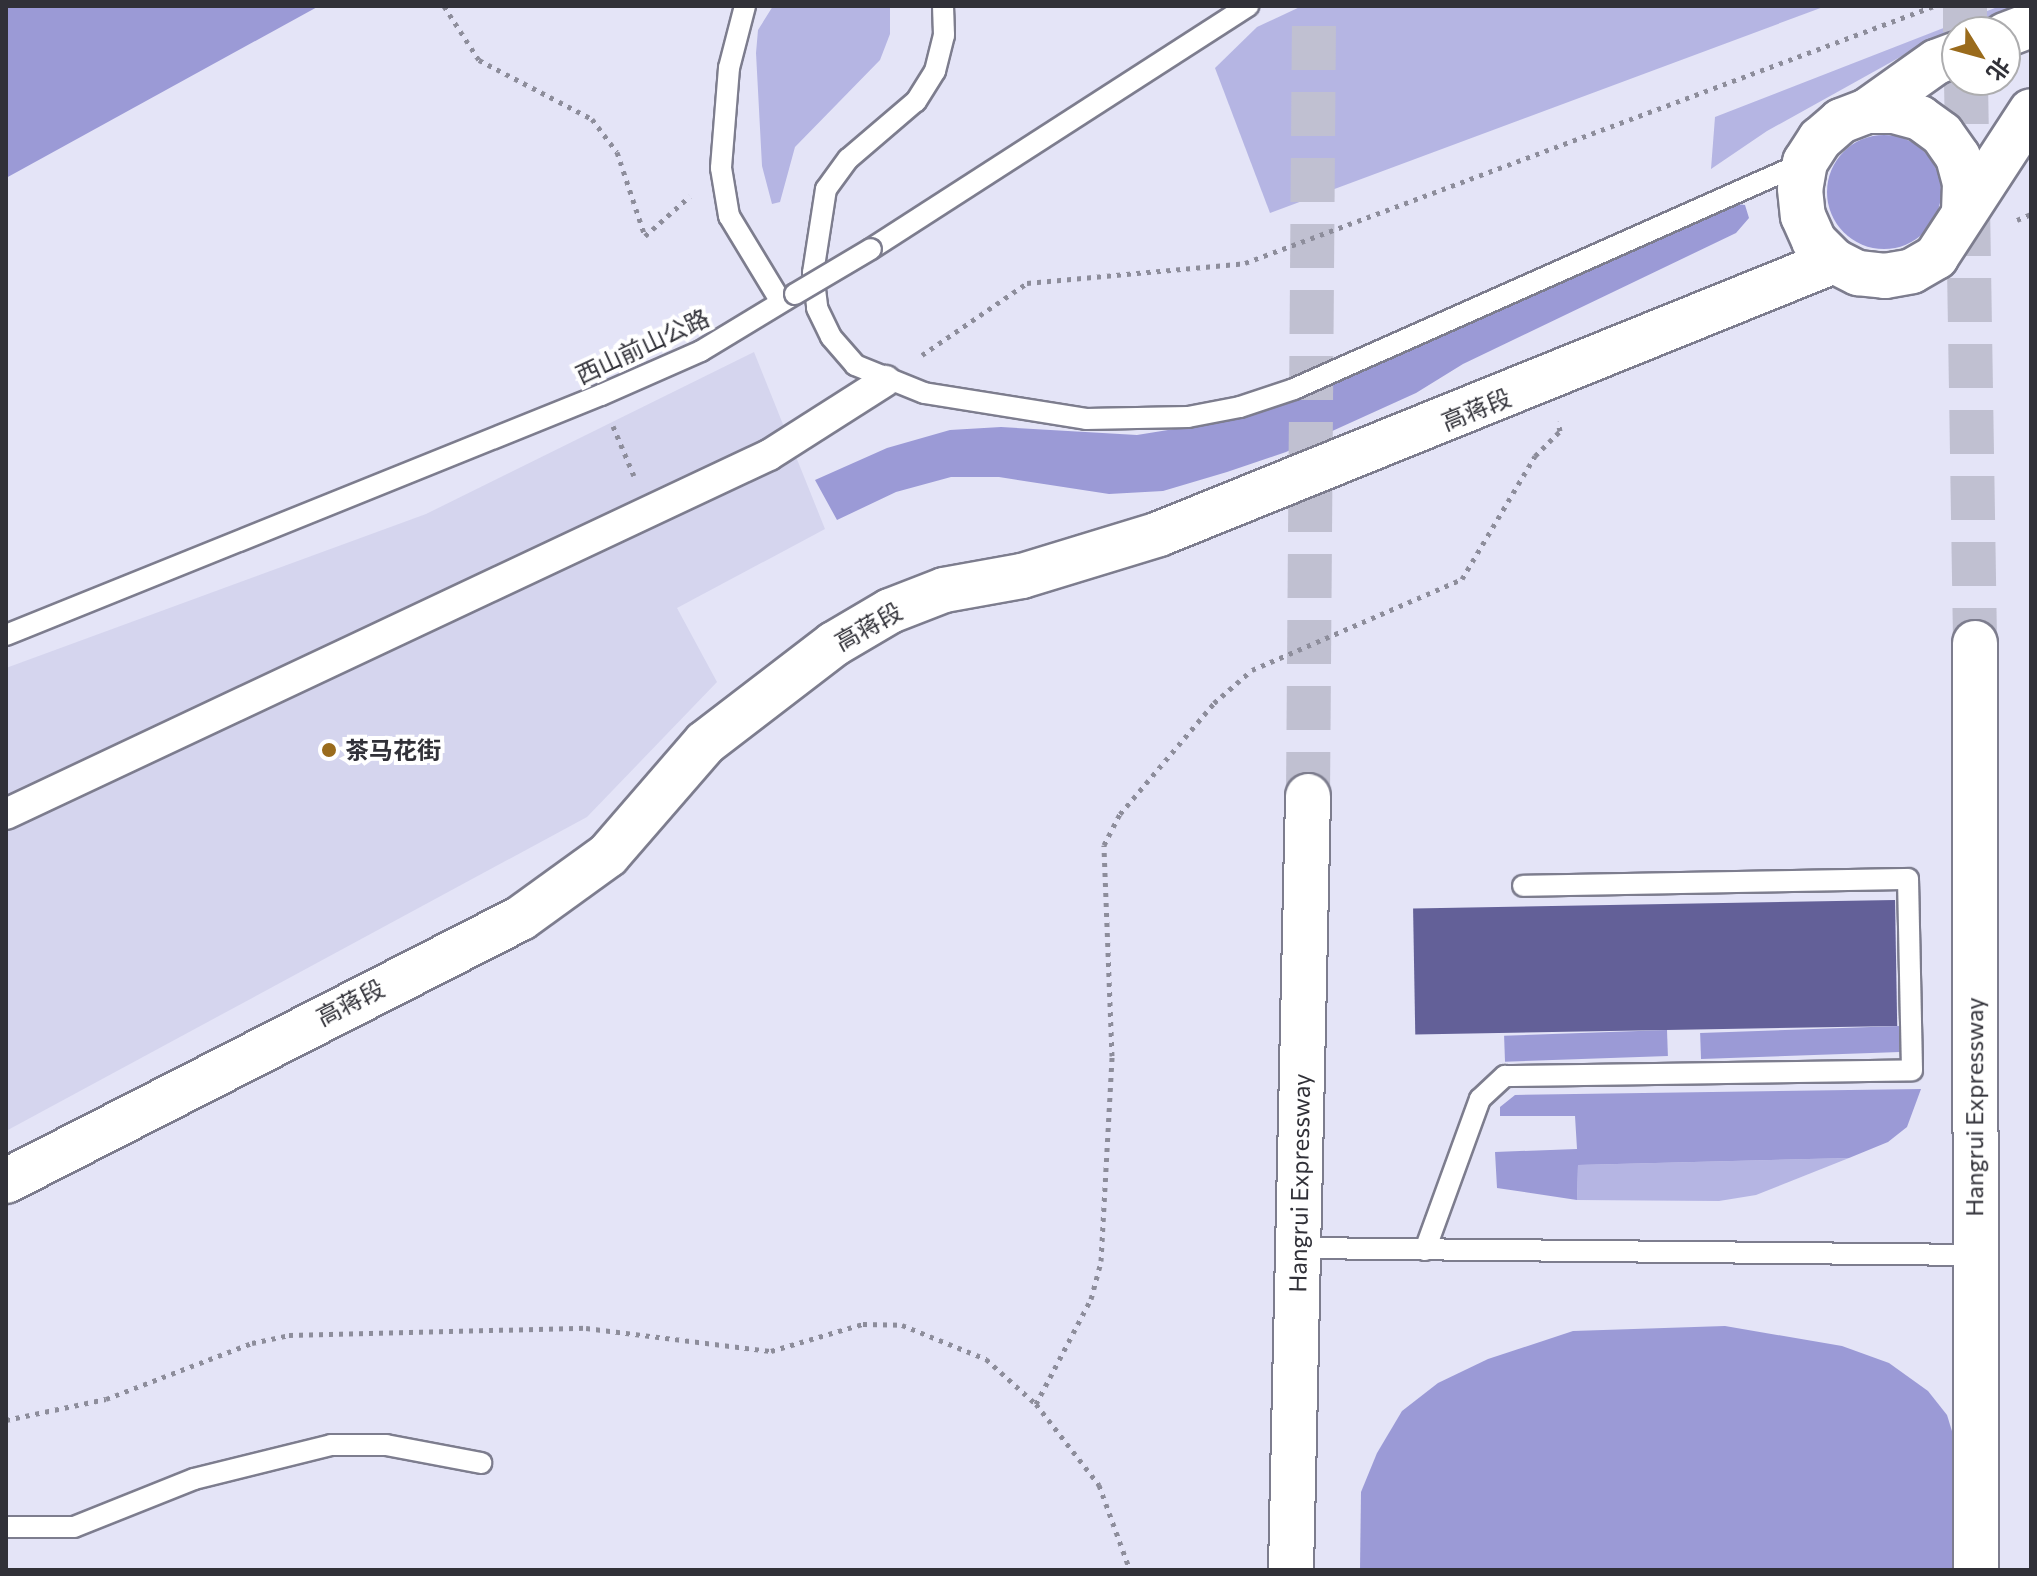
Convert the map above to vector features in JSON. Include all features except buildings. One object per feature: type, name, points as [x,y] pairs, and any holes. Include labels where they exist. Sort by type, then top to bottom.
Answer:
[{"type":"main road","points":[[1941,60],[1867,111],[1841,121],[1820,139],[1805,162],[1800,189],[1803,216],[1814,241],[1834,261],[1858,273],[1885,276],[1912,271],[1936,257],[1954,236],[1964,211],[2031,111]]},
{"type":"main road","points":[[1867,111],[1894,111],[1920,118],[1942,134],[1958,157],[1965,183],[1964,211]]},
{"type":"main road","name":"高蒋段","points":[[6,1181],[521,918],[608,855],[705,743],[834,644],[890,611],[944,590],[1022,576],[1159,534],[1834,261]]},
{"type":"main road","name":"Hangrui Expressway","points":[[1975,643],[1976,1570]]},
{"type":"main road","name":"Hangrui Expressway","points":[[1291,1570],[1308,796]]},
{"type":"street","points":[[6,814],[769,455],[885,381]]},
{"type":"lane","points":[[745,6],[729,68],[721,168],[729,216],[788,298]]},
{"type":"lane","points":[[943,6],[944,35],[935,71],[916,101],[848,159],[826,189],[816,239],[817,308],[831,337],[855,365],[885,381],[924,393],[1086,419],[1188,417],[1240,407],[1294,389],[1805,162]]},
{"type":"lane","name":"西山前山公路","points":[[6,635],[601,395],[701,351],[871,249],[1248,6]]},
{"type":"lane","points":[[1425,1250],[1480,1099],[1505,1076],[1912,1070],[1908,879],[1523,886]]},
{"type":"lane","points":[[1298,1248],[1974,1255]]},
{"type":"lane","points":[[6,1527],[74,1527],[194,1479],[331,1445],[386,1445],[481,1463]]},
{"type":"path","points":[[444,6],[479,60],[592,119],[617,152],[645,236],[721,168]]},
{"type":"path","points":[[885,381],[1027,283],[1245,263],[1934,6]]},
{"type":"path","points":[[2013,222],[2031,214]]},
{"type":"path","points":[[1036,1404],[1091,1299],[1101,1261],[1112,1056],[1104,845],[1139,792],[1214,703],[1252,670],[1462,579],[1535,456],[1560,431],[1548,379]]},
{"type":"path","points":[[601,395],[648,511]]},
{"type":"path","points":[[6,1420],[106,1399],[252,1343],[289,1335],[586,1328],[771,1351],[863,1324],[902,1325],[986,1359],[1036,1404],[1099,1485],[1130,1570]]},
{"type":"shaded area","points":[[6,6],[319,6],[6,178]]},
{"type":"shaded area","points":[[773,6],[890,8],[890,34],[880,60],[795,147],[780,202],[772,204],[762,166],[756,53],[758,30]]},
{"type":"shaded area","points":[[1302,6],[1826,6],[1270,213],[1215,68],[1257,27]]},
{"type":"shaded area","points":[[2000,6],[2021,6],[1993,16],[1974,16]]},
{"type":"shaded area","points":[[1941,29],[1941,35],[1767,131],[1711,169],[1715,117]]},
{"type":"shaded area","points":[[1884,135],[1906,139],[1924,152],[1937,170],[1941,192],[1937,214],[1924,232],[1906,245],[1884,249],[1862,245],[1844,232],[1831,214],[1827,192],[1831,170],[1844,152],[1862,139]]},
{"type":"shaded area","points":[[1729,203],[1745,205],[1749,218],[1736,233],[1463,364],[1416,393],[1286,452],[1227,472],[1163,491],[1109,494],[999,477],[951,477],[896,492],[837,520],[815,480],[887,448],[950,430],[1001,427],[1137,435],[1230,420]]},
{"type":"shaded area","name":"茶马花街","points":[[754,352],[825,529],[677,608],[717,682],[587,817],[6,1131],[6,668],[426,514]]},
{"type":"shaded area","points":[[1899,1026],[1900,1052],[1701,1059],[1700,1033]]},
{"type":"shaded area","points":[[1667,1030],[1668,1056],[1505,1062],[1504,1036]]},
{"type":"shaded area","points":[[1921,1089],[1907,1127],[1888,1142],[1849,1158],[1578,1165],[1577,1200],[1497,1188],[1495,1152],[1577,1149],[1575,1116],[1500,1116],[1500,1107],[1515,1095]]},
{"type":"shaded area","points":[[1849,1158],[1756,1195],[1719,1201],[1577,1200],[1578,1165]]},
{"type":"shaded area","points":[[1725,1326],[1842,1346],[1889,1363],[1928,1391],[1947,1415],[1955,1441],[1957,1570],[1360,1570],[1361,1492],[1377,1453],[1402,1411],[1438,1383],[1488,1359],[1573,1331]]},
{"type":"tunnel","points":[[1308,796],[1314,6]]},
{"type":"tunnel","points":[[1965,6],[1965,16]]},
{"type":"tunnel","points":[[1966,96],[1975,643]]},
{"type":"place","name":"茶马花街","points":[[329,750]]}]
